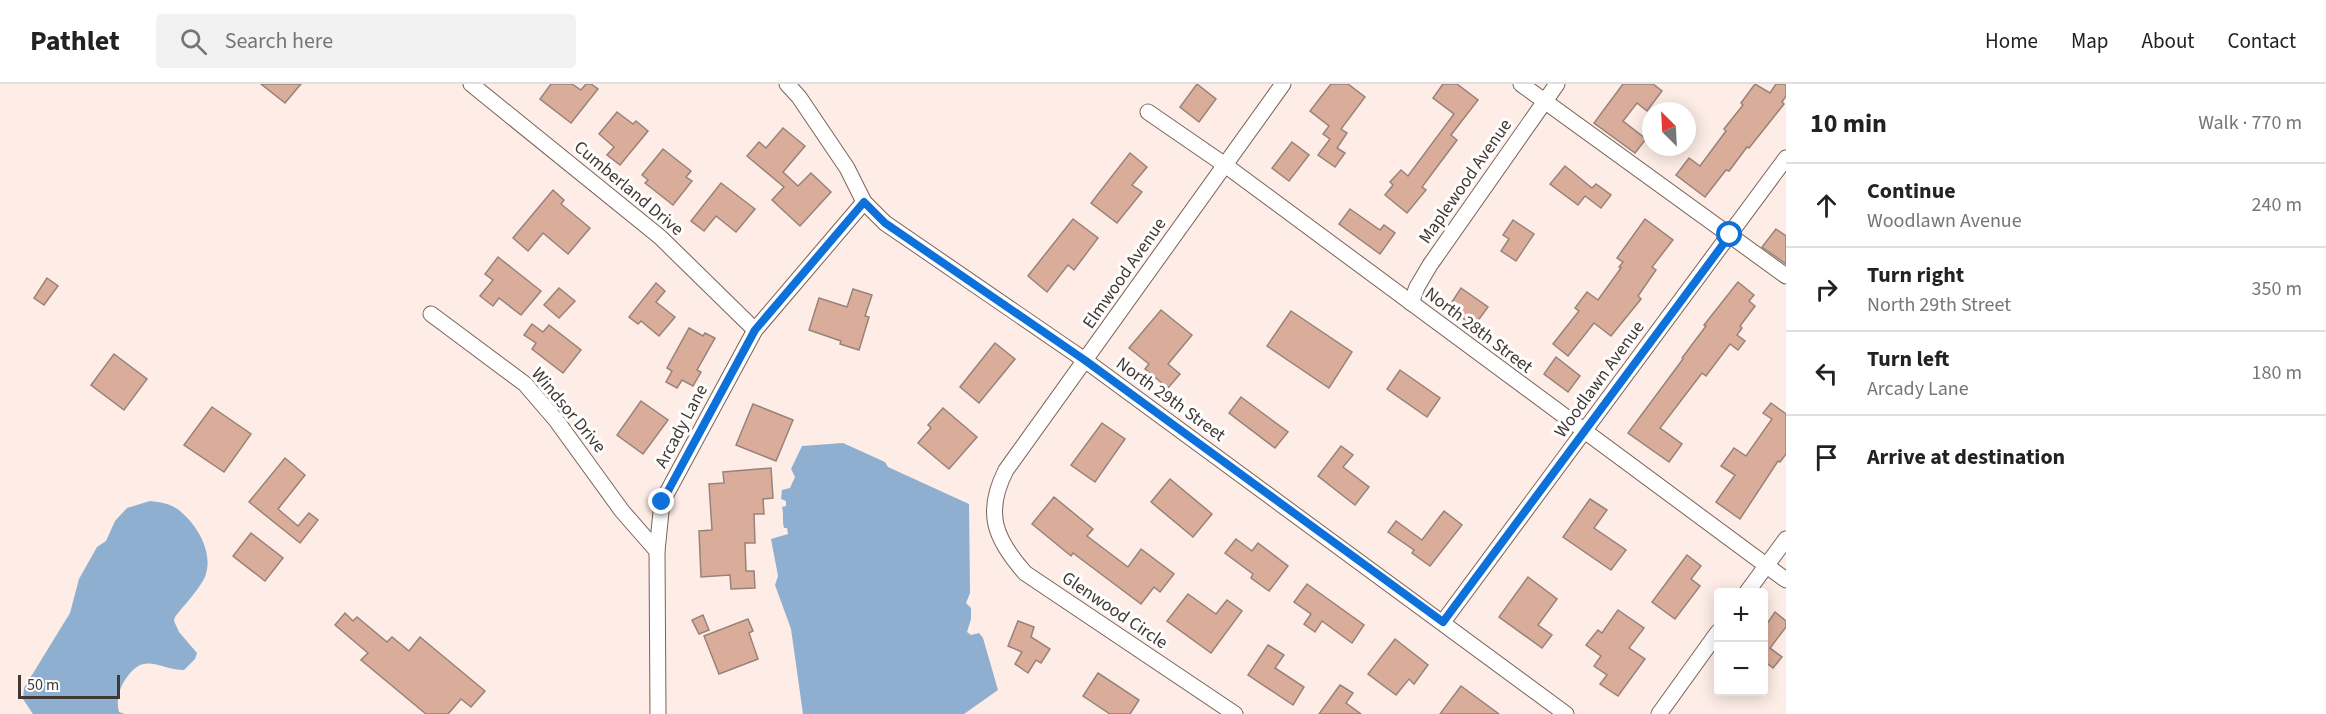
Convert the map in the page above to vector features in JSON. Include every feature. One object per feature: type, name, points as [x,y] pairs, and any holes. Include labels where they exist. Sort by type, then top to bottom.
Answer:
[{"type":"street","name":"Cumberland Drive","points":[[471,84],[660,237],[755,330]]},
{"type":"street","name":"North 29th Street","points":[[787,84],[799,97],[847,168],[864,202],[885,223],[1086,361],[1566,714]]},
{"type":"street","name":"Elmwood Avenue","points":[[995,522],[998,485],[1006,470],[1283,84]]},
{"type":"street","points":[[1521,84],[1786,276]]},
{"type":"street","name":"Maplewood Avenue","points":[[1411,303],[1430,265],[1557,84]]},
{"type":"street","name":"North 28th Street","points":[[1148,112],[1225,165],[1584,433],[1786,580]]},
{"type":"street","name":"Woodlawn Avenue","points":[[1443,622],[1786,158]]},
{"type":"street","name":"Arcady Lane","points":[[658,714],[657,551],[662,502],[755,330],[864,202]]},
{"type":"street","name":"Windsor Drive","points":[[431,314],[525,384],[556,420],[622,511],[657,551]]},
{"type":"street","name":"Glenwood Circle","points":[[995,522],[996,532],[1007,552],[1025,573],[1234,714]]},
{"type":"street","points":[[1751,588],[1786,540]]},
{"type":"street","points":[[1659,714],[1714,639]]},
{"type":"water","points":[[843,443],[885,462],[888,467],[969,504],[970,593],[966,603],[971,608],[971,619],[967,632],[971,635],[979,633],[983,638],[998,690],[964,714],[803,714],[791,629],[775,585],[778,576],[771,539],[788,534],[787,528],[783,525],[782,507],[786,506],[786,501],[781,499],[782,490],[790,488],[795,477],[791,469],[802,446]]},
{"type":"water","points":[[150,501],[170,505],[188,518],[199,534],[206,552],[208,561],[204,579],[174,621],[179,632],[197,653],[195,659],[184,670],[145,664],[132,671],[119,695],[119,712],[125,714],[33,714],[23,699],[24,688],[70,613],[79,579],[97,547],[106,541],[115,521],[127,508]]},
{"type":"building","points":[[261,84],[301,84],[285,103]]},
{"type":"building","points":[[551,84],[572,84],[581,90],[586,84],[591,84],[598,89],[571,123],[540,99]]},
{"type":"building","points":[[1197,84],[1216,99],[1199,122],[1180,107]]},
{"type":"building","points":[[1331,84],[1348,84],[1365,97],[1341,129],[1347,133],[1337,148],[1345,153],[1335,167],[1318,155],[1330,139],[1323,134],[1329,126],[1310,111]]},
{"type":"building","points":[[1443,84],[1457,84],[1478,100],[1451,135],[1457,140],[1422,187],[1426,190],[1407,213],[1385,195],[1393,185],[1390,182],[1401,170],[1408,176],[1454,114],[1433,98]]},
{"type":"building","points":[[1623,84],[1653,84],[1662,91],[1654,102],[1642,102],[1642,107],[1637,103],[1623,121],[1642,136],[1642,144],[1635,153],[1594,123]]},
{"type":"building","points":[[1755,84],[1770,93],[1776,84],[1786,84],[1786,96],[1782,102],[1784,104],[1749,148],[1747,147],[1729,171],[1726,170],[1705,197],[1676,175],[1689,158],[1700,166],[1726,131],[1724,129],[1743,105],[1741,103]]},
{"type":"building","points":[[617,112],[633,124],[636,121],[648,131],[620,165],[607,155],[614,147],[599,134]]},
{"type":"building","points":[[783,128],[805,146],[783,172],[798,186],[811,173],[831,192],[800,226],[772,200],[784,187],[747,156],[759,142],[766,148]]},
{"type":"building","points":[[1292,142],[1309,155],[1289,181],[1272,168]]},
{"type":"building","points":[[663,149],[691,171],[686,177],[692,181],[673,205],[645,183],[648,180],[642,175]]},
{"type":"building","points":[[1130,153],[1147,167],[1132,185],[1142,192],[1117,223],[1091,203]]},
{"type":"building","points":[[1565,166],[1592,188],[1596,184],[1611,195],[1601,208],[1585,196],[1578,205],[1550,184]]},
{"type":"building","points":[[721,183],[755,209],[736,232],[716,216],[704,231],[691,221]]},
{"type":"building","points":[[553,190],[564,200],[561,204],[590,228],[568,254],[543,233],[528,251],[513,238]]},
{"type":"building","points":[[1350,209],[1380,230],[1384,225],[1395,233],[1380,254],[1339,224]]},
{"type":"building","points":[[1073,219],[1098,238],[1074,270],[1068,265],[1047,292],[1028,276]]},
{"type":"building","points":[[1645,219],[1673,240],[1652,267],[1656,270],[1638,296],[1641,299],[1611,336],[1594,323],[1568,356],[1553,344],[1579,311],[1575,308],[1587,292],[1598,300],[1621,268],[1619,267],[1623,262],[1617,258]]},
{"type":"building","points":[[1513,220],[1534,234],[1516,261],[1501,251],[1509,239],[1503,235]]},
{"type":"building","points":[[1776,229],[1786,236],[1786,264],[1762,247]]},
{"type":"building","points":[[498,257],[541,291],[521,315],[499,298],[493,306],[480,296],[493,280],[485,274]]},
{"type":"building","points":[[47,278],[58,286],[44,305],[34,298]]},
{"type":"building","points":[[1738,282],[1754,295],[1749,301],[1755,306],[1740,326],[1742,328],[1737,335],[1745,341],[1738,350],[1730,344],[1706,376],[1702,373],[1660,428],[1682,444],[1669,462],[1628,433],[1683,359],[1706,326],[1704,325]]},
{"type":"building","points":[[656,283],[665,291],[656,302],[675,317],[659,336],[641,321],[638,324],[629,317]]},
{"type":"building","points":[[559,288],[575,301],[559,318],[544,305]]},
{"type":"building","points":[[1461,288],[1488,307],[1474,326],[1448,308]]},
{"type":"building","points":[[853,289],[872,295],[865,316],[869,317],[859,350],[809,330],[819,298],[847,307]]},
{"type":"building","points":[[1161,310],[1192,335],[1168,364],[1180,374],[1168,388],[1145,369],[1149,364],[1129,348]]},
{"type":"building","points":[[1291,311],[1352,352],[1329,388],[1267,346]]},
{"type":"building","points":[[532,324],[543,332],[549,325],[581,350],[563,373],[532,349],[536,343],[524,335]]},
{"type":"building","points":[[689,328],[703,336],[705,333],[715,338],[697,370],[701,372],[693,386],[682,380],[677,388],[666,382],[672,371],[667,368]]},
{"type":"building","points":[[995,343],[1015,359],[979,403],[960,387]]},
{"type":"building","points":[[114,354],[147,379],[124,410],[91,385]]},
{"type":"building","points":[[1556,357],[1580,376],[1568,392],[1544,374]]},
{"type":"building","points":[[1400,370],[1440,398],[1427,417],[1387,389]]},
{"type":"building","points":[[1241,397],[1288,432],[1275,448],[1229,413]]},
{"type":"building","points":[[641,401],[668,420],[643,454],[617,435]]},
{"type":"building","points":[[1771,403],[1786,414],[1786,454],[1780,462],[1778,461],[1740,519],[1716,502],[1735,475],[1721,466],[1734,448],[1746,456],[1772,419],[1763,413]]},
{"type":"building","points":[[753,404],[793,420],[776,461],[736,445]]},
{"type":"building","points":[[212,407],[251,434],[224,472],[184,445]]},
{"type":"building","points":[[943,408],[977,437],[949,469],[918,443],[931,428],[928,425]]},
{"type":"building","points":[[1102,423],[1125,439],[1095,482],[1071,465]]},
{"type":"building","points":[[1341,446],[1353,455],[1343,467],[1369,487],[1355,505],[1318,476]]},
{"type":"building","points":[[285,458],[305,475],[278,509],[298,526],[309,513],[318,520],[300,543],[249,502]]},
{"type":"building","points":[[771,468],[773,498],[763,499],[764,514],[754,514],[755,543],[745,543],[746,571],[754,571],[755,588],[731,589],[730,575],[701,577],[699,531],[712,530],[709,484],[724,483],[723,472]]},
{"type":"building","points":[[1170,479],[1212,514],[1193,537],[1151,502]]},
{"type":"building","points":[[1054,497],[1093,529],[1087,536],[1128,567],[1141,549],[1174,574],[1160,592],[1154,587],[1141,604],[1073,553],[1071,556],[1032,524]]},
{"type":"building","points":[[1590,499],[1607,510],[1594,528],[1626,550],[1611,570],[1563,537]]},
{"type":"building","points":[[1444,511],[1462,525],[1430,566],[1412,553],[1414,550],[1388,532],[1396,521],[1422,540]]},
{"type":"building","points":[[251,533],[283,558],[265,581],[233,556]]},
{"type":"building","points":[[1236,539],[1252,551],[1258,543],[1288,566],[1269,591],[1251,578],[1253,574],[1225,553]]},
{"type":"building","points":[[1687,555],[1701,566],[1691,579],[1700,586],[1675,619],[1652,602]]},
{"type":"building","points":[[1528,577],[1557,599],[1538,625],[1552,635],[1542,648],[1499,617]]},
{"type":"building","points":[[1307,584],[1364,625],[1352,643],[1322,621],[1315,632],[1304,624],[1311,614],[1294,602]]},
{"type":"building","points":[[1188,594],[1216,614],[1227,600],[1242,611],[1211,653],[1167,621]]},
{"type":"building","points":[[1618,610],[1644,628],[1629,648],[1645,659],[1618,696],[1600,684],[1607,675],[1594,666],[1601,656],[1586,645],[1598,630],[1602,633]]},
{"type":"building","points":[[1775,612],[1786,621],[1786,627],[1770,648],[1782,657],[1773,668],[1768,664],[1768,622]]},
{"type":"building","points":[[345,613],[353,621],[357,617],[387,642],[392,637],[409,651],[420,637],[485,691],[471,707],[461,699],[448,714],[426,714],[361,660],[368,653],[335,625]]},
{"type":"building","points":[[703,615],[709,630],[699,634],[692,620]]},
{"type":"building","points":[[748,619],[753,631],[749,633],[758,659],[719,674],[704,636]]},
{"type":"building","points":[[1018,621],[1034,627],[1031,637],[1050,649],[1041,663],[1036,660],[1028,673],[1015,664],[1022,652],[1008,646]]},
{"type":"building","points":[[1395,639],[1428,665],[1414,684],[1409,679],[1396,695],[1368,674]]},
{"type":"building","points":[[1268,645],[1284,655],[1275,668],[1304,687],[1293,705],[1248,675]]},
{"type":"building","points":[[1098,673],[1139,700],[1130,714],[1110,714],[1083,696]]},
{"type":"building","points":[[1340,685],[1353,693],[1346,703],[1361,714],[1319,714]]},
{"type":"building","points":[[1461,686],[1499,714],[1440,714]]},
{"type":"route","points":[[662,502],[755,330],[864,202],[885,223],[1086,361],[1443,622],[1730,235]]}]
